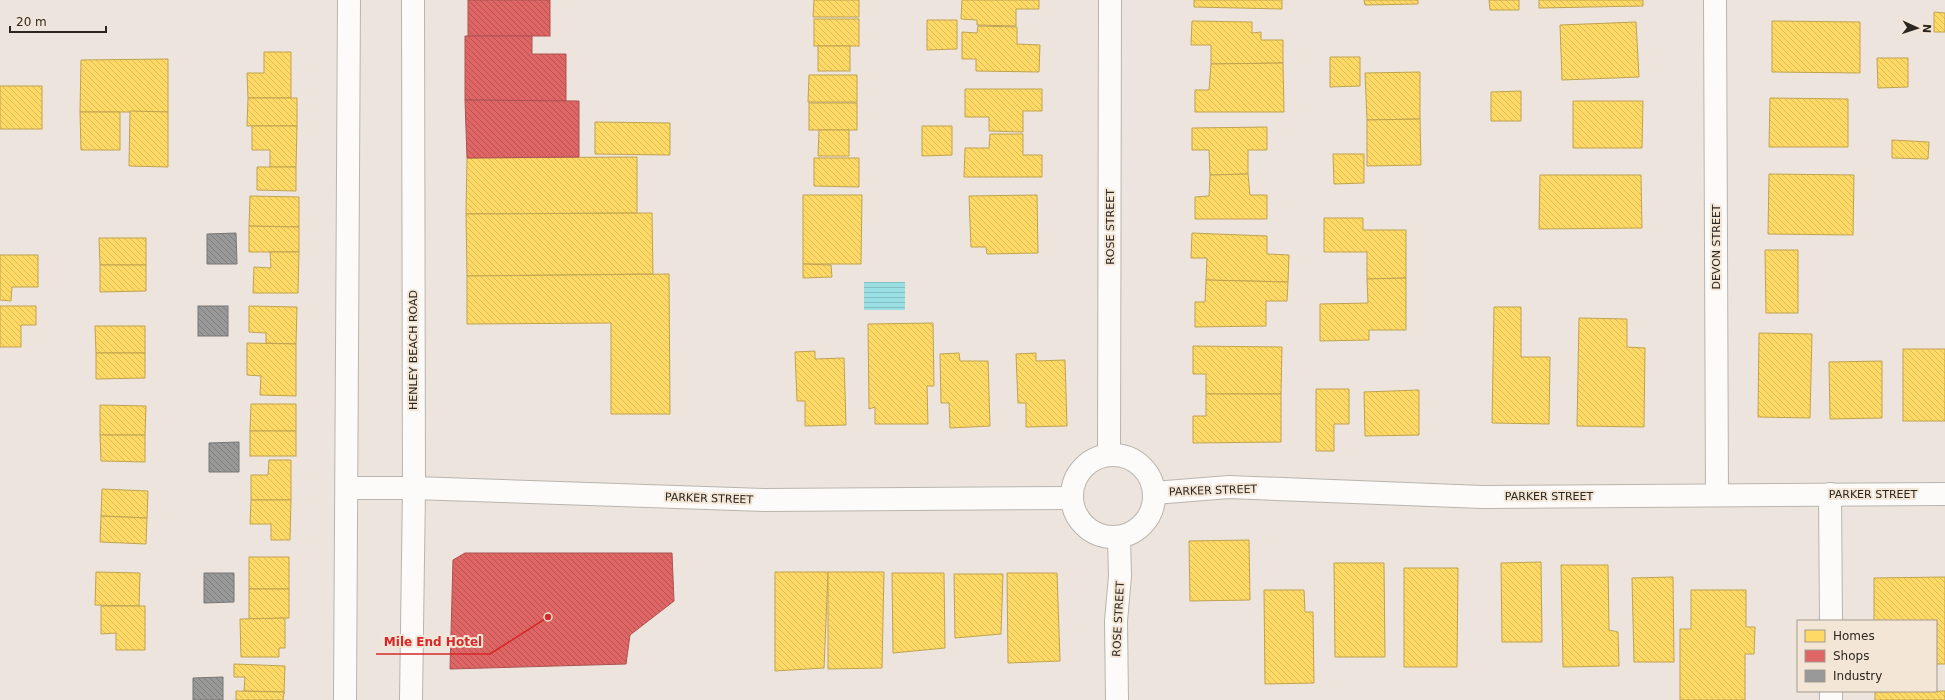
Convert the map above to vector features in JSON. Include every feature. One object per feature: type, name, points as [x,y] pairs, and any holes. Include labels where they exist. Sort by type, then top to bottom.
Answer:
[{"type":"street","points":[[345,700],[348,488],[349,0]]},
{"type":"street","name":"HENLEY BEACH ROAD","points":[[411,700],[414,488],[413,0]]},
{"type":"street","name":"ROSE STREET","points":[[1109,455],[1110,0]]},
{"type":"street","name":"DEVON STREET","points":[[1715,0],[1717,495]]},
{"type":"street","points":[[1109,455],[1125,457],[1141,466],[1150,478],[1154,492],[1148,518],[1133,532],[1119,537],[1105,537],[1089,530],[1078,519],[1071,498],[1074,483],[1086,464],[1096,458],[1109,455]]},
{"type":"street","name":"PARKER STREET","points":[[1154,492],[1229,487],[1482,497],[1945,494]]},
{"type":"street","name":"PARKER STREET","points":[[348,488],[414,488],[765,500],[1071,498]]},
{"type":"street","points":[[1830,494],[1831,620]]},
{"type":"street","name":"ROSE STREET","points":[[1117,700],[1116,621],[1120,576],[1119,537]]},
{"type":"water","points":[[864,282],[905,282],[905,310],[864,310]]},
{"type":"building: Homes","points":[[814,0],[859,0],[859,17],[813,17]]},
{"type":"building: Homes","points":[[962,0],[1039,0],[1039,9],[1016,9],[1016,26],[977,25],[977,20],[961,19]]},
{"type":"building: Homes","points":[[1194,0],[1282,0],[1282,9],[1194,7]]},
{"type":"building: Homes","points":[[1364,0],[1418,0],[1418,4],[1365,5]]},
{"type":"building: Homes","points":[[1489,0],[1519,0],[1519,10],[1490,10]]},
{"type":"building: Homes","points":[[1539,0],[1643,0],[1643,6],[1539,8]]},
{"type":"building: Homes","points":[[1934,12],[1945,13],[1945,32],[1934,32]]},
{"type":"building: Homes","points":[[814,19],[859,19],[859,46],[814,46]]},
{"type":"building: Homes","points":[[927,20],[957,20],[957,49],[927,50]]},
{"type":"building: Homes","points":[[1192,21],[1252,22],[1252,33],[1261,32],[1261,40],[1283,40],[1283,63],[1211,64],[1211,45],[1191,45]]},
{"type":"building: Homes","points":[[1772,21],[1860,22],[1860,73],[1772,72]]},
{"type":"building: Homes","points":[[1636,22],[1639,77],[1562,80],[1560,25]]},
{"type":"building: Homes","points":[[978,26],[1017,27],[1017,44],[1040,45],[1039,72],[976,71],[976,59],[962,59],[962,32],[977,33]]},
{"type":"building: Homes","points":[[818,46],[850,46],[850,71],[818,71]]},
{"type":"building: Homes","points":[[264,52],[291,52],[291,98],[248,98],[247,73],[264,73]]},
{"type":"building: Homes","points":[[1330,57],[1360,57],[1360,86],[1330,87]]},
{"type":"building: Homes","points":[[1877,58],[1908,58],[1908,87],[1878,88]]},
{"type":"building: Homes","points":[[168,59],[168,112],[80,112],[81,60]]},
{"type":"building: Homes","points":[[1283,63],[1284,112],[1195,112],[1195,90],[1209,90],[1211,64]]},
{"type":"building: Homes","points":[[1420,72],[1420,119],[1367,120],[1365,73]]},
{"type":"building: Homes","points":[[809,75],[857,75],[857,102],[808,102]]},
{"type":"building: Homes","points":[[0,86],[42,86],[42,129],[0,129]]},
{"type":"building: Homes","points":[[965,89],[1042,89],[1042,111],[1023,111],[1023,132],[989,131],[989,117],[965,117]]},
{"type":"building: Homes","points":[[1521,91],[1521,121],[1491,121],[1491,92]]},
{"type":"building: Homes","points":[[248,98],[297,98],[297,126],[247,126]]},
{"type":"building: Homes","points":[[1770,98],[1848,99],[1848,147],[1769,147]]},
{"type":"building: Homes","points":[[1573,101],[1643,101],[1642,148],[1573,148]]},
{"type":"building: Homes","points":[[809,103],[857,103],[857,130],[809,130]]},
{"type":"building: Homes","points":[[130,111],[168,112],[168,167],[129,166]]},
{"type":"building: Homes","points":[[80,112],[120,112],[120,150],[81,150]]},
{"type":"building: Homes","points":[[1420,119],[1421,165],[1367,166],[1367,120]]},
{"type":"building: Homes","points":[[595,122],[670,123],[670,155],[595,154]]},
{"type":"building: Homes","points":[[252,126],[297,126],[296,167],[270,167],[270,150],[252,150]]},
{"type":"building: Homes","points":[[922,126],[952,126],[952,155],[922,156]]},
{"type":"building: Homes","points":[[1267,127],[1267,150],[1248,150],[1248,174],[1210,175],[1209,150],[1192,150],[1192,128]]},
{"type":"building: Homes","points":[[819,130],[849,130],[849,156],[818,156]]},
{"type":"building: Homes","points":[[990,134],[1023,134],[1023,155],[1042,155],[1042,177],[964,177],[965,148],[989,148]]},
{"type":"building: Homes","points":[[1892,140],[1929,142],[1928,159],[1892,158]]},
{"type":"building: Homes","points":[[1333,154],[1364,154],[1364,183],[1334,184]]},
{"type":"building: Homes","points":[[637,157],[637,213],[466,214],[467,158]]},
{"type":"building: Homes","points":[[814,158],[859,158],[859,187],[814,186]]},
{"type":"building: Homes","points":[[257,167],[296,167],[296,191],[257,190]]},
{"type":"building: Homes","points":[[1248,174],[1250,195],[1267,195],[1267,219],[1195,219],[1195,197],[1209,196],[1210,175]]},
{"type":"building: Homes","points":[[1769,174],[1854,175],[1853,235],[1768,234]]},
{"type":"building: Homes","points":[[1540,175],[1641,175],[1642,228],[1539,229]]},
{"type":"building: Homes","points":[[803,195],[862,195],[861,264],[803,264]]},
{"type":"building: Homes","points":[[1037,195],[1038,253],[987,254],[986,247],[971,247],[969,196]]},
{"type":"building: Homes","points":[[250,196],[299,197],[299,227],[249,226]]},
{"type":"building: Homes","points":[[652,213],[653,274],[467,276],[466,214]]},
{"type":"building: Homes","points":[[1324,218],[1363,218],[1363,230],[1406,230],[1406,278],[1367,279],[1367,252],[1324,252]]},
{"type":"building: Homes","points":[[249,226],[299,227],[299,252],[249,252]]},
{"type":"building: Homes","points":[[1192,233],[1267,236],[1267,254],[1289,255],[1288,282],[1206,280],[1207,258],[1191,258]]},
{"type":"building: Homes","points":[[99,238],[146,238],[146,265],[100,265]]},
{"type":"building: Homes","points":[[1765,250],[1798,250],[1798,313],[1766,313]]},
{"type":"building: Homes","points":[[270,252],[299,252],[298,293],[253,293],[254,267],[271,268]]},
{"type":"building: Homes","points":[[0,255],[38,255],[38,287],[12,287],[11,301],[0,300]]},
{"type":"building: Homes","points":[[803,264],[831,265],[832,277],[803,278]]},
{"type":"building: Homes","points":[[100,265],[146,265],[146,291],[100,292]]},
{"type":"building: Homes","points":[[669,274],[670,414],[611,414],[611,323],[467,324],[467,276]]},
{"type":"building: Homes","points":[[1406,278],[1406,330],[1369,330],[1369,340],[1320,341],[1320,304],[1368,303],[1367,279]]},
{"type":"building: Homes","points":[[1206,280],[1288,282],[1287,301],[1266,301],[1266,326],[1195,327],[1195,302],[1205,302]]},
{"type":"building: Homes","points":[[0,306],[36,306],[36,325],[21,325],[21,347],[0,347]]},
{"type":"building: Homes","points":[[249,306],[297,307],[296,344],[266,343],[266,333],[249,332]]},
{"type":"building: Homes","points":[[1494,307],[1521,307],[1521,357],[1550,357],[1549,424],[1492,423]]},
{"type":"building: Homes","points":[[1579,318],[1627,319],[1627,347],[1645,348],[1644,427],[1577,426]]},
{"type":"building: Homes","points":[[933,323],[934,386],[927,386],[928,424],[875,424],[875,407],[869,409],[868,324]]},
{"type":"building: Homes","points":[[95,326],[145,326],[145,353],[96,353]]},
{"type":"building: Homes","points":[[1759,333],[1812,334],[1810,418],[1758,417]]},
{"type":"building: Homes","points":[[247,343],[296,344],[296,396],[260,395],[261,376],[247,375]]},
{"type":"building: Homes","points":[[1193,346],[1282,347],[1281,394],[1206,394],[1206,374],[1193,374]]},
{"type":"building: Homes","points":[[1903,349],[1945,349],[1945,421],[1903,421]]},
{"type":"building: Homes","points":[[815,351],[815,359],[844,358],[846,425],[805,426],[805,401],[797,401],[795,352]]},
{"type":"building: Homes","points":[[96,353],[145,353],[145,378],[96,379]]},
{"type":"building: Homes","points":[[959,353],[960,361],[988,361],[990,426],[950,428],[949,403],[941,403],[940,354]]},
{"type":"building: Homes","points":[[1036,353],[1036,361],[1065,360],[1067,426],[1026,427],[1026,403],[1018,403],[1016,354]]},
{"type":"building: Homes","points":[[1882,361],[1882,418],[1830,419],[1829,362]]},
{"type":"building: Homes","points":[[1316,389],[1349,389],[1349,424],[1334,424],[1334,451],[1316,451]]},
{"type":"building: Homes","points":[[1419,390],[1419,435],[1365,436],[1364,392]]},
{"type":"building: Homes","points":[[1206,394],[1281,394],[1281,442],[1193,443],[1193,416],[1206,416]]},
{"type":"building: Homes","points":[[251,404],[296,404],[296,431],[250,431]]},
{"type":"building: Homes","points":[[100,405],[146,406],[145,435],[100,435]]},
{"type":"building: Homes","points":[[250,431],[296,431],[296,456],[250,456]]},
{"type":"building: Homes","points":[[100,435],[145,435],[145,462],[101,461]]},
{"type":"building: Homes","points":[[269,460],[291,460],[291,500],[251,500],[251,475],[268,475]]},
{"type":"building: Homes","points":[[102,489],[148,491],[147,518],[101,516]]},
{"type":"building: Homes","points":[[251,500],[291,500],[290,540],[271,540],[271,524],[250,524]]},
{"type":"building: Homes","points":[[101,516],[147,518],[146,544],[100,542]]},
{"type":"building: Homes","points":[[1249,540],[1250,600],[1190,601],[1189,541]]},
{"type":"building: Homes","points":[[249,557],[289,557],[289,589],[249,589]]},
{"type":"building: Homes","points":[[1541,562],[1542,642],[1502,642],[1501,563]]},
{"type":"building: Homes","points":[[1334,563],[1384,563],[1385,657],[1335,657]]},
{"type":"building: Homes","points":[[1561,565],[1608,565],[1609,630],[1618,632],[1619,666],[1563,667]]},
{"type":"building: Homes","points":[[1404,568],[1458,568],[1457,667],[1404,667]]},
{"type":"building: Homes","points":[[96,572],[140,573],[139,606],[95,605]]},
{"type":"building: Homes","points":[[775,572],[828,572],[824,668],[775,671]]},
{"type":"building: Homes","points":[[828,572],[884,572],[882,668],[828,669]]},
{"type":"building: Homes","points":[[892,573],[944,573],[945,648],[893,653]]},
{"type":"building: Homes","points":[[1007,573],[1057,573],[1060,661],[1008,663]]},
{"type":"building: Homes","points":[[954,574],[1003,574],[1001,634],[955,638]]},
{"type":"building: Homes","points":[[1673,577],[1674,662],[1634,662],[1632,578]]},
{"type":"building: Homes","points":[[1945,577],[1945,664],[1937,664],[1937,620],[1874,620],[1874,578]]},
{"type":"building: Homes","points":[[249,589],[289,589],[289,618],[249,619]]},
{"type":"building: Homes","points":[[1264,590],[1304,590],[1305,612],[1313,612],[1314,683],[1265,684]]},
{"type":"building: Homes","points":[[1691,590],[1746,590],[1746,627],[1755,627],[1754,654],[1745,654],[1745,700],[1680,700],[1680,629],[1691,629]]},
{"type":"building: Homes","points":[[101,606],[145,606],[145,650],[116,650],[116,633],[101,634]]},
{"type":"building: Homes","points":[[285,618],[285,648],[279,648],[279,657],[241,657],[240,619]]},
{"type":"building: Homes","points":[[234,664],[285,666],[284,694],[284,692],[244,691],[245,677],[234,677]]},
{"type":"building: Homes","points":[[236,691],[284,692],[283,700],[236,700]]},
{"type":"building: Homes","points":[[1945,691],[1945,700],[1875,700],[1875,692]]},
{"type":"building: Shops","points":[[468,0],[550,0],[550,36],[468,36]]},
{"type":"building: Shops","points":[[465,36],[532,36],[532,54],[566,54],[566,101],[465,100]]},
{"type":"building: Shops","points":[[465,100],[579,101],[579,157],[467,158]]},
{"type":"building: Shops","points":[[465,553],[672,553],[674,601],[630,635],[626,664],[450,669],[453,560]]},
{"type":"building: Industry","points":[[236,233],[237,264],[207,264],[207,234]]},
{"type":"building: Industry","points":[[198,306],[228,306],[228,336],[198,336]]},
{"type":"building: Industry","points":[[239,442],[239,472],[209,472],[209,443]]},
{"type":"building: Industry","points":[[204,573],[234,573],[234,602],[204,603]]},
{"type":"building: Industry","points":[[223,677],[223,700],[193,700],[193,678]]},
{"type":"place","name":"Mile End Hotel","points":[[548,617]]}]
